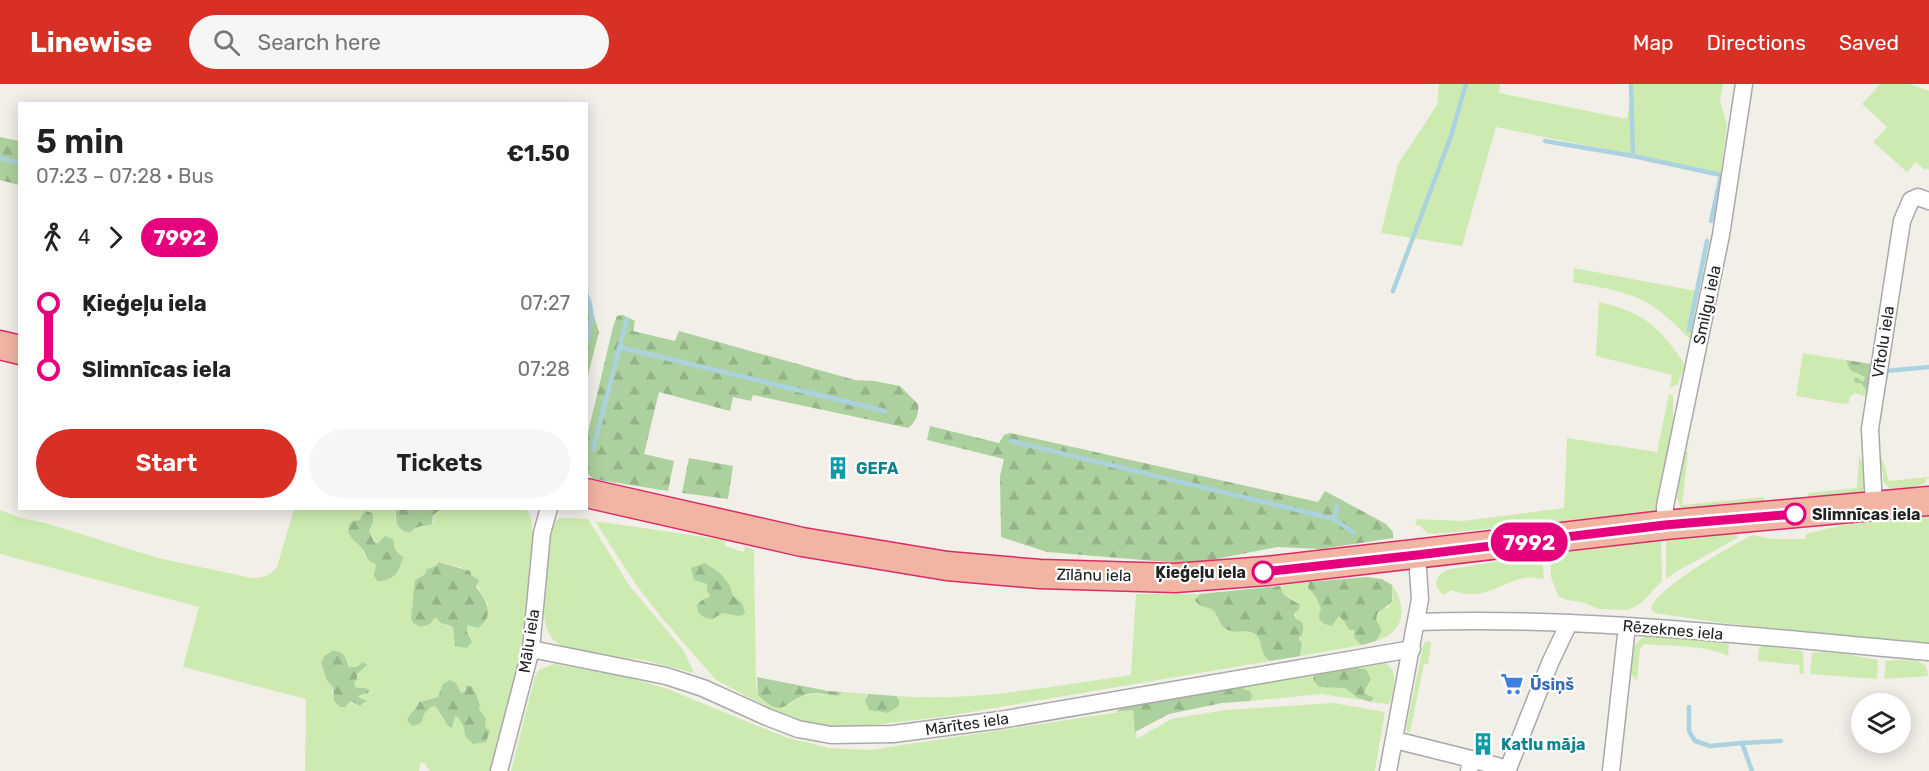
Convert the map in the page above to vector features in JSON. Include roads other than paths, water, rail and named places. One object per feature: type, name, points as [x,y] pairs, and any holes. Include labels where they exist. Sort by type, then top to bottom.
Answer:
[{"type":"highway","points":[[0,345],[18,350]]},
{"type":"highway","name":"Zīlānu iela","points":[[588,493],[802,542],[947,566],[1040,574],[1175,578],[1417,555],[1665,525],[1929,501]]},
{"type":"street","name":"Smilgu iela","points":[[1665,525],[1665,506],[1721,235],[1744,84]]},
{"type":"street","name":"Vītolu iela","points":[[1874,507],[1870,429],[1902,221],[1911,200],[1918,197],[1929,201]]},
{"type":"street","name":"Mālu iela","points":[[499,771],[531,649],[543,534],[549,510]]},
{"type":"street","points":[[1389,771],[1420,599],[1417,555]]},
{"type":"street","name":"Rēzeknes iela","points":[[1417,622],[1569,623],[1627,626],[1929,652]]},
{"type":"street","points":[[1395,740],[1470,765],[1510,770],[1550,663],[1569,623]]},
{"type":"street","points":[[1611,771],[1627,626]]},
{"type":"street","name":"Mārītes iela","points":[[531,649],[666,676],[703,688],[790,726],[831,735],[893,734],[1000,720],[1412,649]]},
{"type":"waterway","points":[[1393,291],[1451,136],[1466,84]]},
{"type":"waterway","points":[[1631,84],[1633,156],[1721,175],[1711,221]]},
{"type":"waterway","points":[[1545,141],[1633,156]]},
{"type":"waterway","points":[[0,158],[18,162]]},
{"type":"waterway","points":[[1689,330],[1707,241]]},
{"type":"waterway","points":[[588,299],[591,313],[588,337]]},
{"type":"waterway","points":[[593,449],[627,319]]},
{"type":"waterway","points":[[619,347],[885,411]]},
{"type":"waterway","points":[[1886,376],[1886,371],[1929,367]]},
{"type":"waterway","points":[[1011,441],[1334,519],[1337,507]]},
{"type":"waterway","points":[[1334,519],[1354,533]]},
{"type":"waterway","points":[[1689,707],[1689,731],[1695,741],[1710,746],[1742,743]]},
{"type":"waterway","points":[[1752,771],[1742,743],[1781,741]]},
{"type":"place","name":"GEFA","points":[[838,468]]},
{"type":"place","name":"Slimnīcas iela","points":[[1795,514]]},
{"type":"place","name":"Ķieģeļu iela","points":[[1263,572]]},
{"type":"place","name":"Ūsiņš","points":[[1512,684]]},
{"type":"place","name":"Katlu māja","points":[[1483,744]]}]
